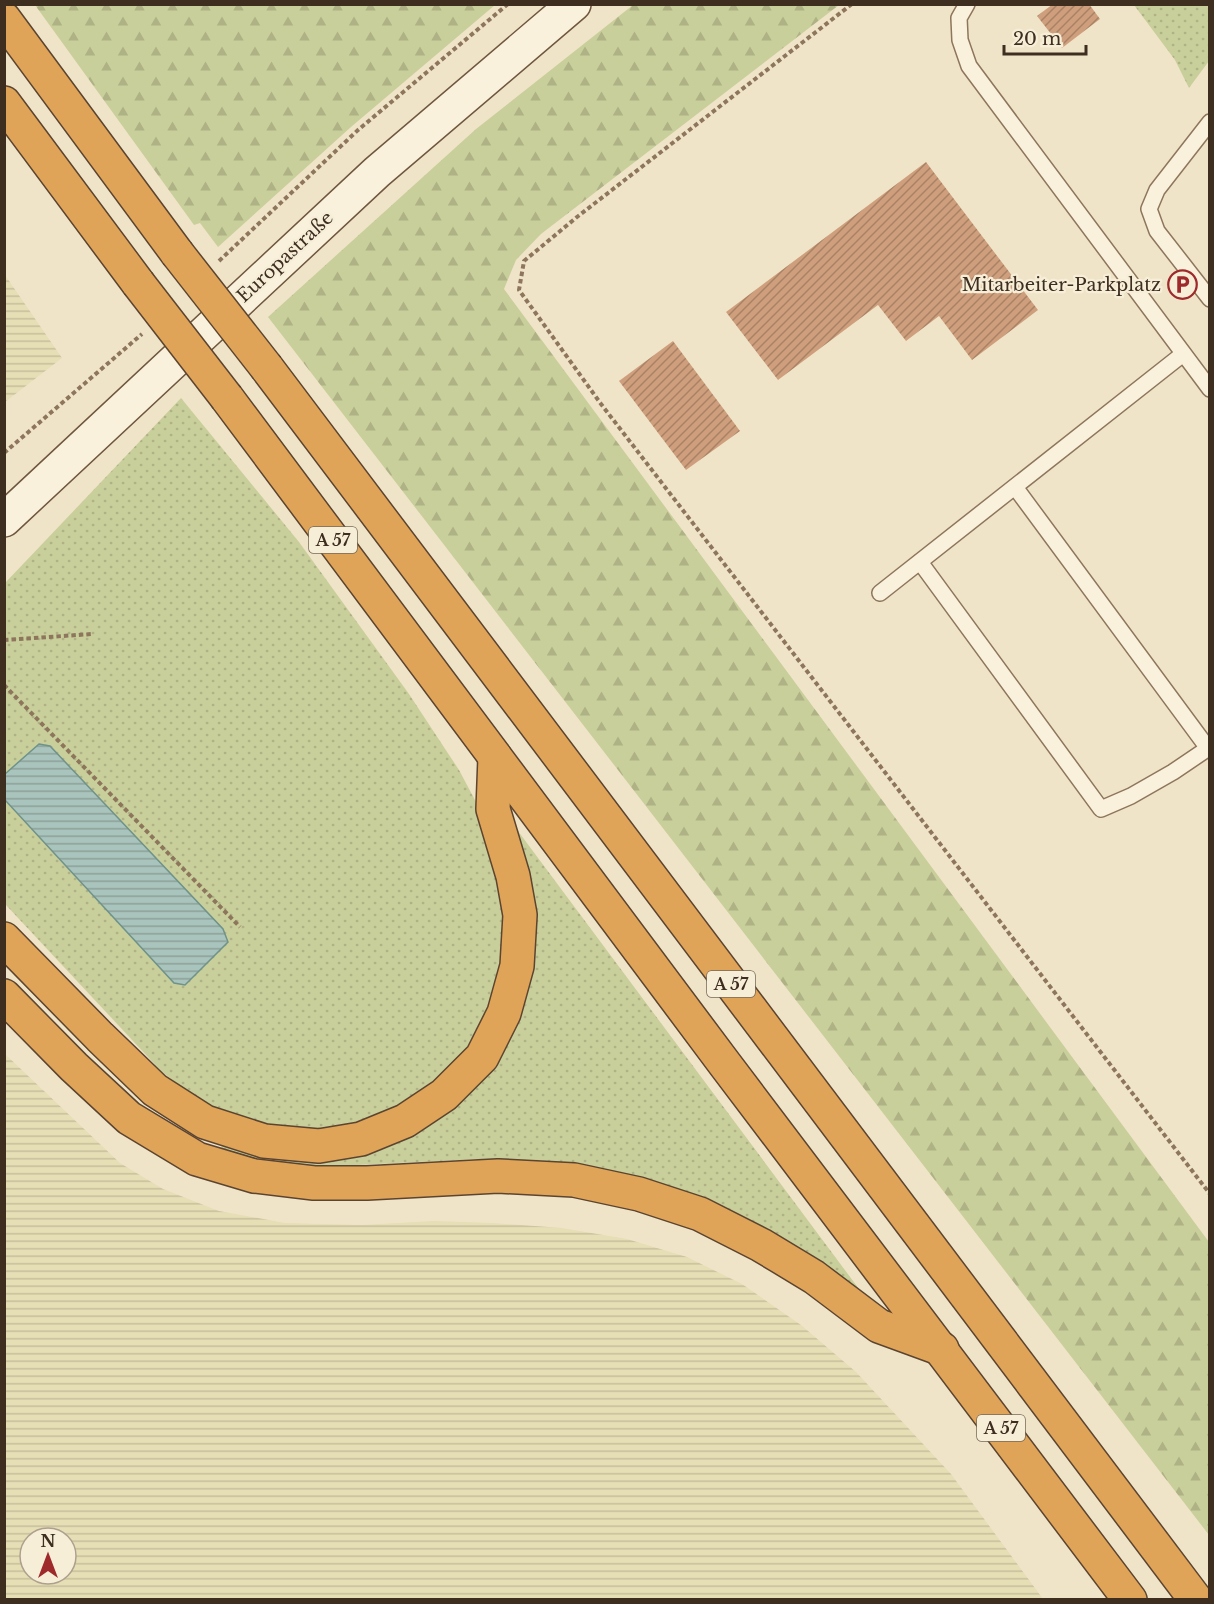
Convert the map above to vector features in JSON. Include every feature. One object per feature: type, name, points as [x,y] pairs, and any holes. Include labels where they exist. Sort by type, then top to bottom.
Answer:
[{"type":"highway","name":"A 57","points":[[4,19],[177,253],[267,368],[1196,1599]]},
{"type":"highway","name":"A 57","points":[[4,104],[507,770],[723,1063],[1130,1599]]},
{"type":"highway","points":[[4,939],[154,1090],[205,1122],[264,1141],[319,1146],[361,1139],[405,1121],[444,1095],[482,1057],[504,1013],[517,966],[520,915],[513,876],[493,809],[495,757]]},
{"type":"highway","points":[[4,996],[74,1067],[129,1118],[196,1159],[254,1176],[314,1183],[367,1183],[498,1176],[574,1180],[639,1194],[700,1214],[761,1245],[814,1277],[879,1326],[942,1350]]},
{"type":"main road","name":"Europastraße","points":[[4,520],[377,172],[574,4]]},
{"type":"lane","points":[[967,4],[959,18],[960,40],[969,66],[1209,389]]},
{"type":"lane","points":[[1209,122],[1157,190],[1149,209],[1157,231],[1209,299]]},
{"type":"lane","points":[[880,593],[1183,354]]},
{"type":"lane","points":[[920,562],[1101,809],[1131,796],[1173,772],[1208,747],[1015,487]]},
{"type":"path","points":[[218,262],[358,130],[508,4]]},
{"type":"path","points":[[852,4],[576,217],[524,261],[519,290],[601,404],[1209,1194]]},
{"type":"path","points":[[4,453],[149,327]]},
{"type":"path","points":[[4,640],[92,634]]},
{"type":"path","points":[[4,685],[240,927]]},
{"type":"shaded area","points":[[5,275],[62,358],[4,402]]},
{"type":"shaded area","points":[[5,1054],[120,1163],[163,1189],[219,1211],[285,1223],[362,1225],[433,1221],[562,1228],[627,1239],[687,1257],[742,1284],[801,1325],[856,1372],[951,1474],[1043,1599],[5,1599]]},
{"type":"green space","points":[[35,5],[495,5],[351,127],[218,247],[200,223],[194,225]]},
{"type":"green space","points":[[633,5],[839,5],[541,234],[516,260],[504,289],[1209,1242],[1209,1535],[268,317],[476,129]]},
{"type":"green space","points":[[1134,5],[1209,5],[1209,61],[1189,88],[1175,60]]},
{"type":"green space","points":[[181,398],[299,542],[409,694],[459,770],[483,815],[502,875],[507,964],[492,1011],[471,1046],[436,1088],[359,1128],[314,1134],[266,1130],[216,1113],[162,1072],[5,904],[5,583]]},
{"type":"green space","points":[[515,827],[865,1297],[705,1200],[581,1164],[478,1159],[299,1168],[220,1153],[222,1145],[260,1154],[364,1153],[516,1016]]},
{"type":"water","points":[[39,744],[50,746],[223,929],[228,942],[185,985],[174,983],[5,800],[5,774]]},
{"type":"building","points":[[1053,4],[1089,4],[1100,19],[1062,48],[1037,16]]},
{"type":"building","points":[[926,162],[1038,310],[972,360],[939,316],[906,341],[878,305],[778,380],[726,312]]},
{"type":"building","points":[[673,341],[740,431],[686,470],[619,381]]},
{"type":"place","name":"Mitarbeiter-Parkplatz","points":[[1182,285]]}]
